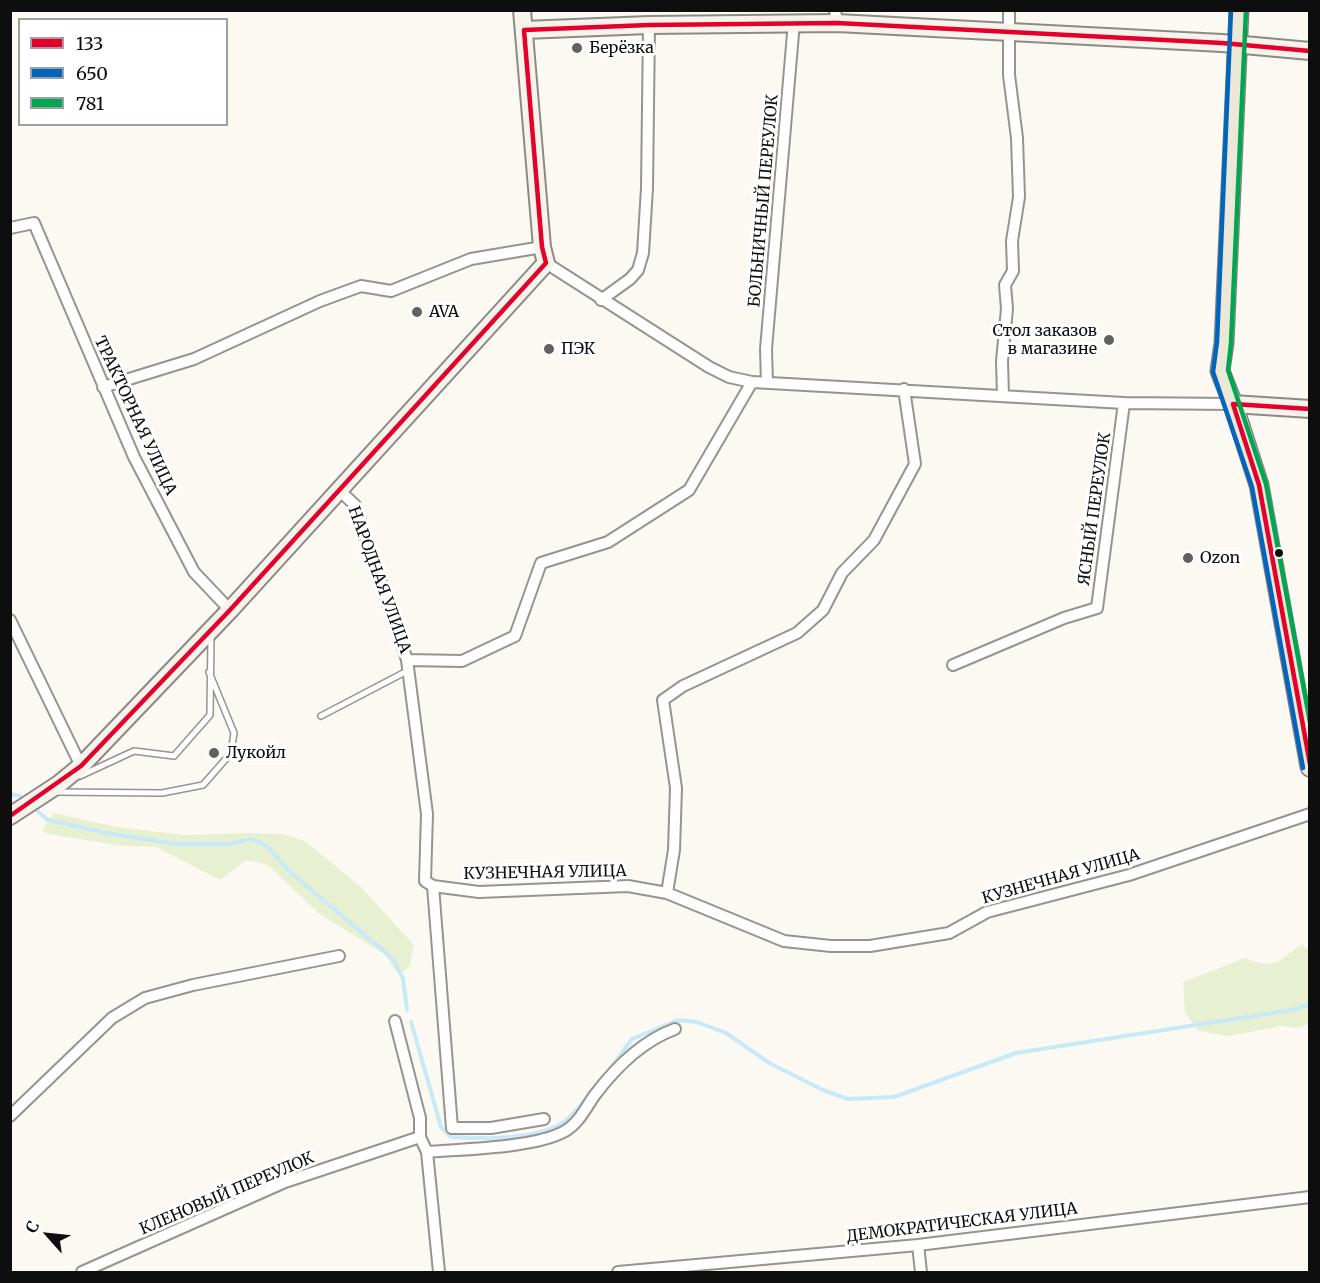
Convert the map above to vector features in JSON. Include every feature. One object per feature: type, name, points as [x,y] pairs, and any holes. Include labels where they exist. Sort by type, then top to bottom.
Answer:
[{"type":"main road","points":[[1239,10],[1224,343],[1220,371],[1259,485],[1310,767]]},
{"type":"street","points":[[522,10],[542,247],[546,264],[729,377],[767,383],[1124,403],[1233,404],[1310,409]]},
{"type":"street","points":[[1003,396],[1002,360],[1007,309],[1005,285],[1012,272],[1012,241],[1019,197],[1017,138],[1009,75],[1009,10]]},
{"type":"street","points":[[524,30],[795,22],[836,17],[1009,31],[1238,44],[1310,51]]},
{"type":"street","name":"БОЛЬНИЧНЫЙ ПЕРЕУЛОК","points":[[767,383],[766,349],[795,22]]},
{"type":"street","points":[[601,300],[634,274],[643,254],[647,188],[649,25]]},
{"type":"street","name":"ТРАКТОРНАЯ УЛИЦА","points":[[10,228],[34,223],[134,457],[194,572],[230,610]]},
{"type":"street","points":[[103,387],[194,359],[320,301],[361,286],[391,291],[471,259],[542,247]]},
{"type":"street","points":[[10,816],[54,788],[81,766],[212,630],[546,264]]},
{"type":"street","name":"НАРОДНАЯ УЛИЦА","points":[[340,491],[355,505],[408,665],[462,661],[514,636],[541,563],[608,542],[689,490],[752,382]]},
{"type":"street","points":[[667,893],[674,850],[675,788],[663,700],[683,686],[797,633],[823,610],[842,573],[874,540],[915,464],[904,389]]},
{"type":"street","name":"ЯСНЫЙ ПЕРЕУЛОК","points":[[953,665],[1064,618],[1097,608],[1124,403]]},
{"type":"street","points":[[10,620],[81,766]]},
{"type":"street","points":[[408,665],[427,814],[425,881],[433,886],[452,1128],[491,1128],[543,1119]]},
{"type":"street","name":"КУЗНЕЧНАЯ УЛИЦА","points":[[433,886],[478,892],[628,886],[667,893],[784,941],[831,946],[870,946],[914,941],[949,933],[987,912],[1129,875],[1310,814]]},
{"type":"street","points":[[10,1116],[112,1018],[145,998],[193,985],[339,956]]},
{"type":"street","points":[[394,1021],[420,1118],[420,1137],[427,1152],[439,1272]]},
{"type":"street","points":[[427,1152],[516,1143],[565,1131],[634,1053],[654,1036],[675,1029]]},
{"type":"street","name":"КЛЕНОВЫЙ ПЕРЕУЛОК","points":[[82,1272],[285,1182],[420,1137]]},
{"type":"street","name":"ДЕМОКРАТИЧЕСКАЯ УЛИЦА","points":[[618,1272],[918,1245],[1310,1197]]},
{"type":"street","points":[[918,1245],[921,1272]]},
{"type":"lane","points":[[54,788],[134,751],[174,756],[210,715],[209,672],[212,630]]},
{"type":"lane","points":[[321,716],[408,665]]},
{"type":"lane","points":[[54,788],[84,794],[162,793],[203,785],[231,753],[234,733],[209,672]]},
{"type":"green space","points":[[54,813],[117,827],[185,835],[283,834],[305,841],[361,887],[414,945],[409,967],[399,975],[384,954],[318,913],[268,865],[246,860],[220,880],[156,847],[124,846],[47,834],[42,830]]},
{"type":"green space","points":[[1302,944],[1309,950],[1309,1024],[1297,1028],[1282,1026],[1228,1036],[1199,1031],[1185,1012],[1183,982],[1245,958],[1271,964]]},
{"type":"waterway","points":[[10,794],[20,796]]},
{"type":"waterway","points":[[34,808],[48,820],[111,834],[177,844],[230,844],[251,839],[266,845],[290,872],[392,958],[403,978],[407,1010]]},
{"type":"waterway","points":[[610,1069],[632,1039],[678,1020],[697,1022],[726,1033],[771,1064],[823,1090],[848,1099],[894,1097],[1016,1053],[1292,1010],[1310,1004]]},
{"type":"waterway","points":[[411,1022],[441,1127],[451,1137],[510,1137],[541,1132],[565,1121],[596,1086]]},
{"type":"transit line","name":"650","points":[[1231,10],[1217,342],[1213,372],[1252,487],[1303,768]]},
{"type":"transit line","name":"781","points":[[1246,10],[1228,370],[1266,484],[1310,722]]},
{"type":"transit line","name":"133","points":[[10,816],[81,766],[230,610],[546,263],[542,247],[524,30],[649,25],[837,23],[1222,43],[1310,51]]},
{"type":"transit line","name":"133","points":[[1310,409],[1233,404],[1259,485],[1310,764]]},
{"type":"place","name":"Берёзка","points":[[577,48]]},
{"type":"place","name":"AVA","points":[[417,312]]},
{"type":"place","name":"Стол заказов в магазине","points":[[1109,340]]},
{"type":"place","name":"ПЭК","points":[[549,349]]},
{"type":"place","name":"Ozon","points":[[1188,558]]},
{"type":"place","name":"Лукойл","points":[[214,753]]}]
